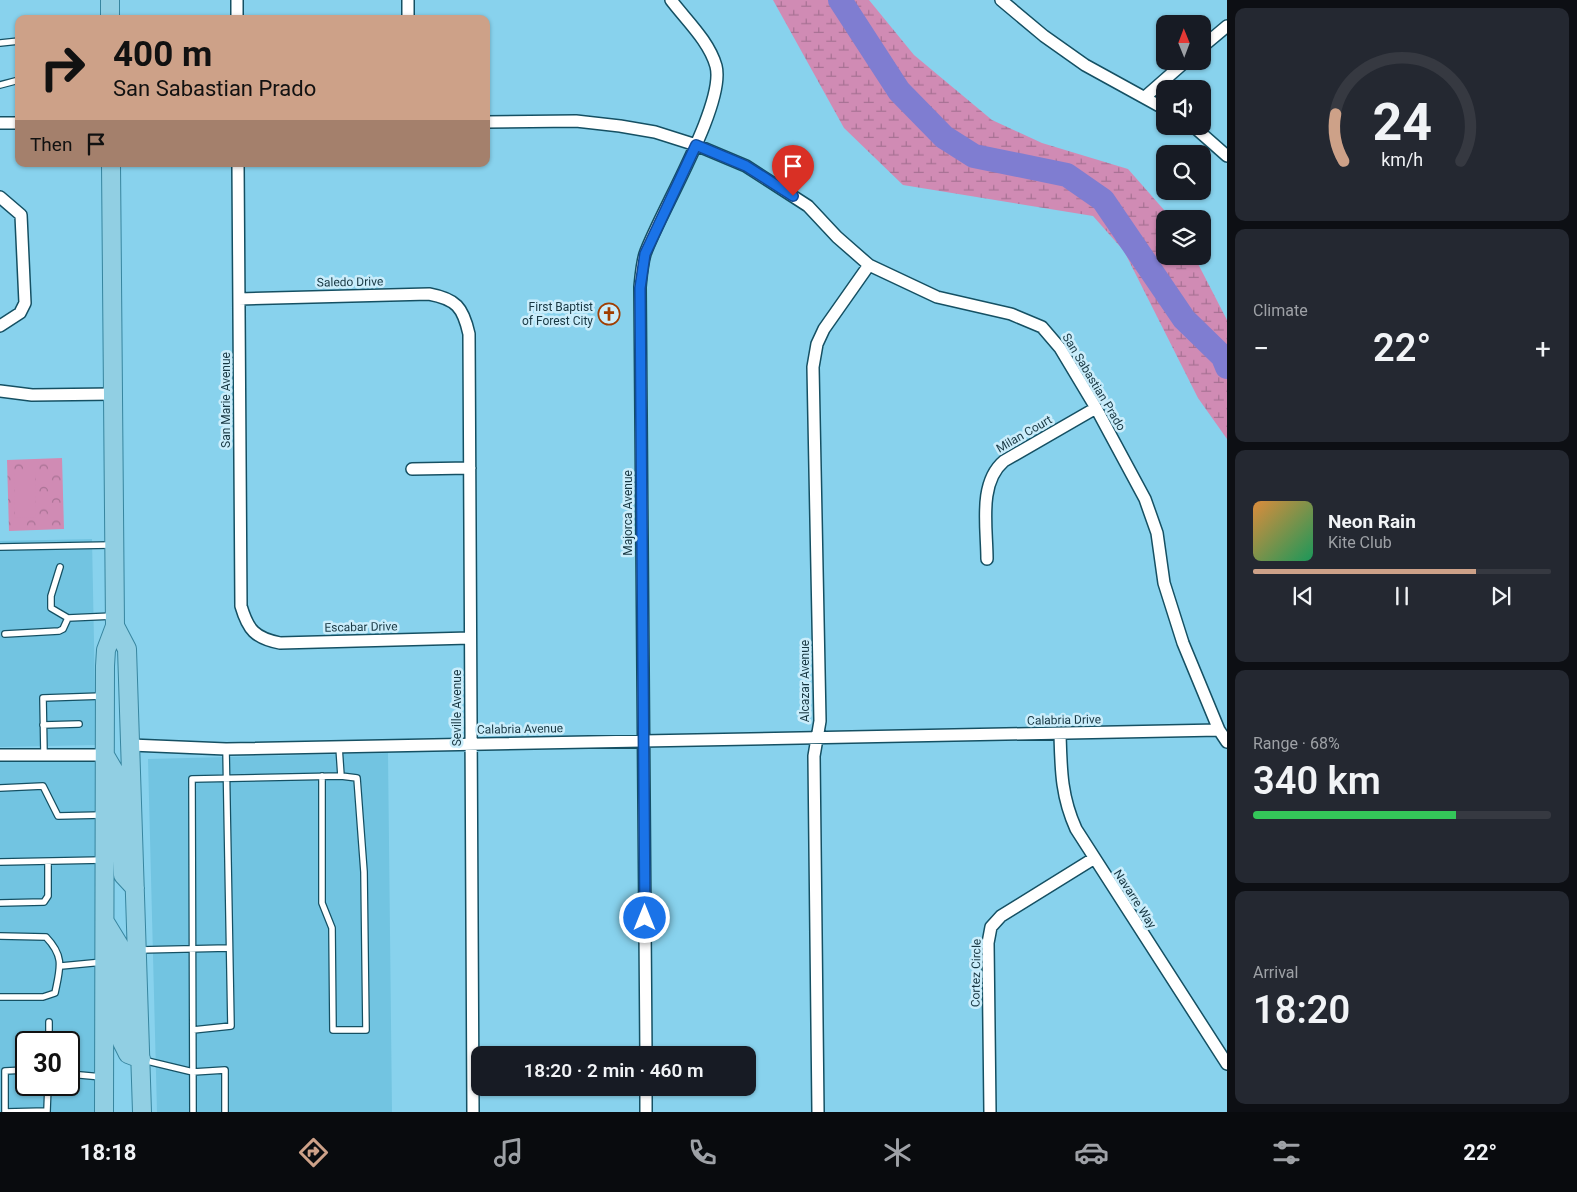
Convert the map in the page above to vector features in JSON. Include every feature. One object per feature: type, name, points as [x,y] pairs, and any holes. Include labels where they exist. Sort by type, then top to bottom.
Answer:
[{"type":"main road","points":[[110,0],[110,15]]},
{"type":"main road","points":[[104,1112],[105,666],[106,650],[115,621],[116,546],[111,167]]},
{"type":"main road","points":[[115,621],[126,649],[136,888],[142,1112]]},
{"type":"main road","points":[[105,666],[113,686],[114,718],[119,731],[131,745]]},
{"type":"main road","points":[[105,755],[120,781],[123,875],[136,888]]},
{"type":"main road","points":[[105,921],[119,945],[122,1042],[128,1054],[141,1059]]},
{"type":"street","points":[[237,0],[237,15]]},
{"type":"street","points":[[408,0],[408,15]]},
{"type":"street","name":"Majorca Avenue","points":[[646,1046],[640,288],[645,254],[696,145],[718,80],[716,67],[710,51],[671,0]]},
{"type":"street","points":[[1001,0],[1044,36],[1085,65],[1156,104]]},
{"type":"street","points":[[1211,39],[1227,26]]},
{"type":"street","points":[[1144,97],[1176,70]]},
{"type":"street","name":"San Sabastian Prado","points":[[490,122],[576,121],[655,132],[696,145],[746,166],[808,206],[836,237],[869,265],[937,297],[1011,314],[1042,327],[1060,348],[1096,408],[1145,499],[1158,533],[1164,583],[1183,643],[1219,730],[1227,742]]},
{"type":"street","points":[[0,123],[15,123]]},
{"type":"street","points":[[1203,135],[1227,156]]},
{"type":"street","name":"San Marie Avenue","points":[[238,167],[241,606],[245,619],[254,632]]},
{"type":"street","points":[[0,197],[21,215],[25,303],[20,313],[0,326]]},
{"type":"street","name":"Alcazar Avenue","points":[[818,1112],[814,756],[820,721],[813,367],[816,344],[824,329],[869,265]]},
{"type":"street","name":"Saledo Drive","points":[[239,298],[429,294],[445,297],[458,305]]},
{"type":"street","name":"Seville Avenue","points":[[458,305],[465,318],[469,334],[473,1112]]},
{"type":"street","points":[[0,391],[32,395],[114,394]]},
{"type":"street","name":"Milan Court","points":[[987,559],[987,493],[989,481],[995,468],[1096,408]]},
{"type":"street","points":[[412,469],[470,468]]},
{"type":"street","name":"Escabar Drive","points":[[254,632],[264,640],[280,643],[470,638]]},
{"type":"street","name":"Calabria Drive","points":[[909,737],[1219,730]]},
{"type":"street","name":"Navarre Way","points":[[1060,734],[1062,783],[1066,807],[1093,859],[1227,1064]]},
{"type":"street","name":"Calabria Avenue","points":[[131,745],[226,749],[909,737]]},
{"type":"street","points":[[0,755],[105,755]]},
{"type":"street","name":"Cortez Circle","points":[[990,1112],[988,943],[992,927],[1001,916],[1093,859]]},
{"type":"street","points":[[646,1096],[646,1112]]},
{"type":"lane","points":[[0,43],[15,41]]},
{"type":"lane","points":[[0,85],[15,81]]},
{"type":"lane","points":[[0,546],[116,546]]},
{"type":"lane","points":[[60,567],[51,596],[51,608],[68,618],[115,621]]},
{"type":"lane","points":[[5,634],[59,631],[63,629],[68,618]]},
{"type":"lane","points":[[44,754],[43,698],[105,696]]},
{"type":"lane","points":[[43,725],[78,724]]},
{"type":"lane","points":[[339,747],[341,776]]},
{"type":"lane","points":[[193,1030],[231,1026],[226,749]]},
{"type":"lane","points":[[194,1112],[192,778],[226,778],[322,776],[341,776],[357,778],[364,872],[366,1030],[333,1030],[332,928],[322,903],[322,776]]},
{"type":"lane","points":[[0,788],[44,786],[58,816],[105,815]]},
{"type":"lane","points":[[0,862],[106,860]]},
{"type":"lane","points":[[0,903],[44,902],[48,896],[48,862]]},
{"type":"lane","points":[[0,936],[46,937],[56,947],[61,966],[54,992],[43,997],[0,997]]},
{"type":"lane","points":[[137,950],[229,948]]},
{"type":"lane","points":[[61,966],[105,962]]},
{"type":"lane","points":[[49,1022],[49,1031]]},
{"type":"lane","points":[[141,1059],[193,1072],[225,1070],[225,1112]]},
{"type":"lane","points":[[15,1071],[5,1071],[5,1112],[48,1111],[48,1096]]},
{"type":"lane","points":[[80,1075],[104,1077]]},
{"type":"shaded area","points":[[92,539],[96,745],[0,747],[0,541]]},
{"type":"shaded area","points":[[388,753],[392,1112],[157,1112],[148,759]]},
{"type":"shaded area","points":[[96,760],[96,1112],[0,1112],[0,762]]},
{"type":"green space","points":[[773,0],[869,0],[914,55],[992,120],[1042,143],[1128,169],[1164,210],[1156,210],[1156,265],[1199,265],[1227,320],[1227,439],[1198,398],[1124,251],[1093,216],[903,185],[844,128]]},
{"type":"green space","points":[[62,458],[64,529],[9,531],[7,460]]},
{"type":"green space","points":[[14,471],[35,471],[36,517],[15,518]]},
{"type":"waterway","points":[[840,0],[899,91],[944,137],[974,156],[1067,175],[1103,200],[1184,319],[1223,357],[1227,367]]},
{"type":"place","name":"First Baptist of Forest City","points":[[609,314]]},
{"type":"route","points":[[645,918],[640,288],[645,254],[696,145],[746,166],[793,196]]}]
